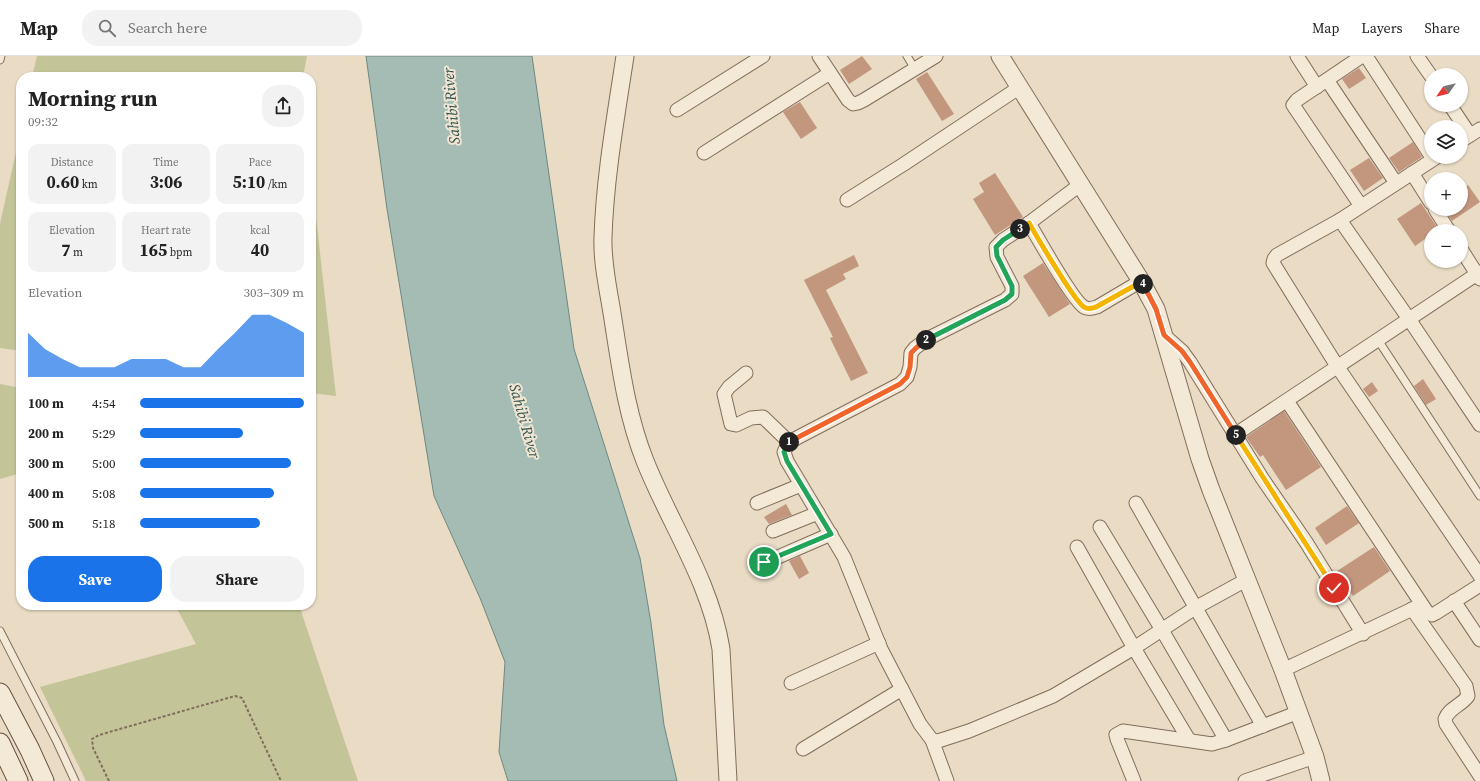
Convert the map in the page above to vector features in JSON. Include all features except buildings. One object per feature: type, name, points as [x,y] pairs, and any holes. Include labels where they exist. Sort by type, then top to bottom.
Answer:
[{"type":"main road","points":[[0,693],[30,750],[44,781]]},
{"type":"main road","points":[[0,743],[18,781]]},
{"type":"street","points":[[625,56],[605,197],[603,239],[604,262],[623,385],[632,424],[664,506],[706,593],[718,629],[721,649],[728,781]]},
{"type":"street","points":[[677,110],[763,56]]},
{"type":"street","points":[[819,56],[853,104],[864,100],[936,56]]},
{"type":"street","points":[[1000,56],[1081,184],[1156,309],[1200,459],[1246,580],[1299,712],[1321,781]]},
{"type":"street","points":[[1297,56],[1322,83],[1396,183]]},
{"type":"street","points":[[1366,56],[1424,143]]},
{"type":"street","points":[[1417,56],[1425,68]]},
{"type":"street","points":[[1354,58],[1322,83],[1294,102],[1295,108],[1361,206]]},
{"type":"street","points":[[704,153],[830,73]]},
{"type":"street","points":[[847,200],[1020,87]]},
{"type":"street","points":[[1455,112],[1470,135]]},
{"type":"street","points":[[1424,164],[1340,220],[1277,255],[1273,263],[1337,366],[1480,576]]},
{"type":"street","points":[[1412,173],[1424,191]]},
{"type":"street","points":[[947,781],[932,740],[920,724],[879,643],[851,571],[831,534],[787,461],[784,452],[789,442],[900,384],[907,377],[910,367],[911,353],[927,339],[1005,300],[1012,294],[1012,286],[997,256],[996,247],[1003,240],[1029,223],[1081,184]]},
{"type":"street","points":[[1340,220],[1480,425]]},
{"type":"street","points":[[1029,223],[1064,279],[1084,307],[1089,309],[1102,305],[1141,282]]},
{"type":"street","points":[[1236,434],[1337,366],[1479,275],[1468,260]]},
{"type":"street","points":[[1164,335],[1182,351],[1190,362],[1282,508],[1306,542],[1363,634]]},
{"type":"street","points":[[746,373],[729,387],[724,394],[731,424],[736,425],[751,418],[763,417],[789,442]]},
{"type":"street","points":[[1287,401],[1466,686],[1468,696],[1452,709],[1445,719],[1446,724],[1480,776]]},
{"type":"street","points":[[757,503],[801,485]]},
{"type":"street","points":[[1136,503],[1263,726]]},
{"type":"street","points":[[773,531],[818,513]]},
{"type":"street","points":[[1100,527],[1226,740]]},
{"type":"street","points":[[764,562],[831,534]]},
{"type":"street","points":[[1077,548],[1189,740]]},
{"type":"street","points":[[932,740],[938,741],[950,738],[1053,696],[1134,648],[1195,608],[1246,580]]},
{"type":"street","points":[[1417,607],[1432,615],[1480,585]]},
{"type":"street","points":[[1454,601],[1480,640]]},
{"type":"street","points":[[1283,670],[1363,634],[1417,607]]},
{"type":"street","points":[[791,683],[879,643]]},
{"type":"street","points":[[803,749],[902,689]]},
{"type":"street","points":[[1134,781],[1117,739],[1116,735],[1119,732],[1124,731],[1212,744],[1299,712]]},
{"type":"street","points":[[1245,781],[1314,757]]},
{"type":"lane","points":[[0,60],[1,56]]},
{"type":"lane","points":[[907,56],[915,69]]},
{"type":"lane","points":[[1378,340],[1480,496]]},
{"type":"lane","points":[[0,631],[76,781]]},
{"type":"path","points":[[109,781],[93,748],[92,739],[120,729],[235,696],[242,698],[281,781]]},
{"type":"green space","points":[[37,56],[307,56],[304,72],[33,72]]},
{"type":"green space","points":[[16,152],[16,350],[0,348],[0,224]]},
{"type":"green space","points":[[316,217],[336,396],[316,394]]},
{"type":"green space","points":[[0,384],[16,387],[16,474],[0,479]]},
{"type":"green space","points":[[178,610],[301,610],[358,781],[86,781],[40,687],[196,644]]},
{"type":"water","name":"Sahibi River","points":[[366,56],[532,56],[574,349],[640,558],[651,623],[664,725],[677,781],[508,781],[499,752],[505,662],[480,598],[434,496],[387,209]]},
{"type":"route","points":[[764,562],[831,534],[787,461],[784,452],[789,442],[900,384],[907,377],[910,367],[911,353],[927,339],[1005,300],[1012,294],[1012,286],[997,256],[996,247],[1003,240],[1029,223],[1064,279],[1084,307],[1089,309],[1102,305],[1141,282],[1156,309],[1164,335],[1182,351],[1190,362],[1218,404],[1262,478],[1306,542],[1334,588]]}]
